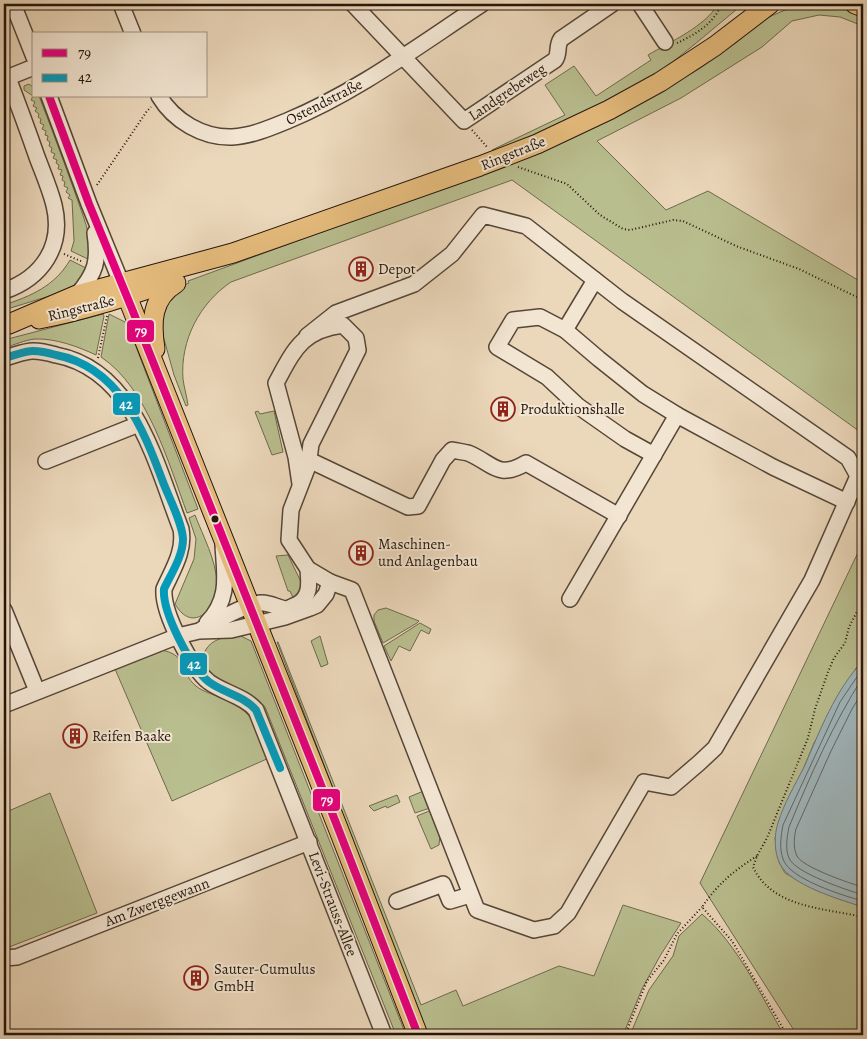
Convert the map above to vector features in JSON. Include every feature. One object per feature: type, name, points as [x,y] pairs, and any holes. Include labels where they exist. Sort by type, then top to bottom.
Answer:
[{"type":"main road","name":"Ringstraße","points":[[6,325],[64,315],[104,303],[124,289],[233,253],[498,159],[575,127],[641,94],[702,55],[770,4]]},
{"type":"main road","points":[[855,4],[863,8]]},
{"type":"main road","name":"Ringstraße","points":[[6,325],[77,295],[124,289],[184,277],[233,253]]},
{"type":"main road","points":[[160,380],[152,331],[155,308],[162,294],[184,277]]},
{"type":"main road","points":[[124,289],[335,819],[418,1035]]},
{"type":"street","points":[[12,4],[32,52]]},
{"type":"street","points":[[121,4],[132,32]]},
{"type":"street","points":[[353,4],[464,121]]},
{"type":"street","name":"Ostendstraße","points":[[161,98],[178,118],[193,128],[224,136],[241,136],[263,130],[320,107],[359,85],[482,4]]},
{"type":"street","name":"Landgrebeweg","points":[[464,121],[555,60],[558,56],[558,44],[564,35],[612,4]]},
{"type":"street","points":[[640,4],[664,42]]},
{"type":"street","points":[[4,291],[18,286],[33,276],[45,263],[56,235],[57,221],[54,205],[6,79],[32,68]]},
{"type":"street","points":[[49,98],[88,202],[124,289]]},
{"type":"street","points":[[77,295],[91,277],[95,268],[97,248],[88,202]]},
{"type":"street","points":[[301,482],[276,383],[289,359],[307,336],[336,313],[414,284],[452,254],[483,214],[526,226],[622,300],[848,458],[858,476],[812,580],[715,748],[671,787],[644,782],[568,913],[554,926],[534,930],[477,910],[352,590],[330,582],[308,569],[289,540],[291,510],[308,466],[311,444],[358,350],[356,338],[343,325],[329,327],[307,336]]},
{"type":"street","points":[[565,330],[595,280]]},
{"type":"street","points":[[654,455],[625,439],[578,406],[547,377],[497,347],[513,320],[540,317],[565,330],[628,382],[677,415],[773,467],[847,502]]},
{"type":"street","points":[[4,358],[33,351],[66,356],[96,370]]},
{"type":"street","name":"Levi-Strauss-Allee","points":[[96,370],[121,396],[139,424],[181,529],[182,547],[164,589],[164,596],[178,636],[204,677],[220,688],[244,700],[256,710],[384,1035]]},
{"type":"street","points":[[570,599],[677,415]]},
{"type":"street","points":[[46,461],[139,424]]},
{"type":"street","points":[[309,460],[408,507],[418,506],[443,460],[452,450],[468,453],[500,470],[515,469],[526,463],[619,516]]},
{"type":"street","points":[[199,631],[215,614],[223,599],[225,589],[223,539]]},
{"type":"street","points":[[4,704],[178,636],[199,631],[231,630],[253,615],[260,603],[268,603],[287,609],[296,605],[308,594],[308,569]]},
{"type":"street","points":[[253,615],[285,617],[317,605],[326,594],[330,582]]},
{"type":"street","points":[[4,610],[37,691]]},
{"type":"street","name":"Am Zwerggewann","points":[[4,958],[17,957],[309,842]]},
{"type":"street","points":[[397,901],[443,884],[450,901],[470,895]]},
{"type":"path","points":[[664,42],[676,43],[696,32],[714,18],[724,4]]},
{"type":"path","points":[[88,202],[147,111],[159,98]]},
{"type":"path","points":[[464,121],[484,144]]},
{"type":"path","points":[[498,159],[521,169],[568,184],[600,215],[623,229],[630,230],[673,220],[683,221],[736,246],[799,269],[863,300]]},
{"type":"path","points":[[52,248],[95,268]]},
{"type":"path","points":[[96,370],[107,314],[104,303]]},
{"type":"path","points":[[863,600],[849,627],[845,643],[834,658],[828,672],[801,756],[753,867],[758,878],[778,894],[799,904],[863,917]]},
{"type":"path","points":[[625,1035],[647,981],[664,960],[677,934],[727,877],[757,856]]},
{"type":"path","points":[[702,907],[732,941],[787,1035]]},
{"type":"green space","points":[[718,4],[743,4],[660,72],[604,104],[536,135],[494,152],[492,150],[565,115],[545,85],[574,66],[596,96],[651,60],[648,55],[696,26]]},
{"type":"green space","points":[[816,5],[842,8],[863,16],[863,26],[840,17],[819,15],[792,21],[762,47],[681,98],[597,141],[666,210],[708,191],[863,283],[863,434],[512,180],[231,282],[201,312],[189,337],[183,364],[183,379],[188,405],[186,406],[174,375],[162,332],[162,308],[184,285],[189,283],[188,281],[496,168],[648,98],[699,69],[737,42],[762,20],[785,10]]},
{"type":"green space","points":[[29,84],[32,86],[32,95],[24,90],[24,86]]},
{"type":"green space","points":[[32,98],[40,98],[80,207],[92,252],[92,261],[71,251],[74,241],[72,200],[68,198],[70,195],[66,192],[68,188],[64,186],[63,176],[60,175],[62,170],[58,169],[57,160],[53,158],[55,154],[51,152],[50,142],[47,140],[48,136],[45,135],[46,131],[42,129],[44,125],[40,123],[39,114],[35,111],[37,108],[33,106],[35,102],[31,100]]},
{"type":"green space","points":[[70,260],[88,269],[83,278],[69,290],[4,310],[4,305],[33,294],[50,283]]},
{"type":"green space","points":[[103,314],[96,355],[67,344],[43,339],[27,340],[4,348],[4,340]]},
{"type":"green space","points":[[109,314],[125,322],[130,331],[198,509],[187,513],[164,450],[144,407],[117,370],[101,357]]},
{"type":"green space","points":[[258,411],[260,414],[274,411],[283,452],[272,455],[255,412]]},
{"type":"green space","points":[[195,515],[212,557],[217,583],[216,592],[209,609],[196,618],[182,613],[175,604],[194,559],[196,539],[189,518]]},
{"type":"green space","points":[[863,542],[863,661],[856,668],[814,743],[775,838],[779,862],[785,873],[816,890],[863,907],[863,1035],[797,1035],[700,883]]},
{"type":"green space","points":[[288,555],[303,586],[295,602],[290,591],[288,591],[276,556]]},
{"type":"green space","points":[[386,608],[419,621],[383,643],[374,621],[374,615],[378,610]]},
{"type":"green space","points":[[420,623],[431,629],[429,634],[421,630],[410,651],[399,646],[391,661],[384,646]]},
{"type":"green space","points":[[239,635],[251,641],[406,1035],[396,1035],[265,707],[252,696],[217,679],[204,667],[205,651],[211,643]]},
{"type":"green space","points":[[320,636],[328,664],[321,667],[311,641]]},
{"type":"green space","points":[[277,642],[421,1005],[456,990],[463,1006],[559,966],[594,976],[623,905],[681,923],[642,989],[623,1035],[427,1035]]},
{"type":"green space","points":[[161,650],[170,652],[180,660],[187,675],[196,686],[234,704],[249,716],[258,730],[269,758],[172,801],[115,669]]},
{"type":"green space","points":[[426,790],[433,807],[415,813],[409,797]]},
{"type":"green space","points":[[50,793],[97,913],[4,949],[4,813]]},
{"type":"green space","points":[[397,795],[400,802],[387,808],[386,806],[374,811],[369,806]]},
{"type":"green space","points":[[434,809],[440,834],[439,845],[431,849],[417,816]]},
{"type":"green space","points":[[702,914],[727,940],[757,987],[784,1035],[630,1035],[649,990],[673,956],[679,936]]},
{"type":"water","points":[[863,661],[863,907],[817,891],[794,879],[780,864],[775,838],[783,808],[804,767],[822,725],[844,685]]},
{"type":"transit line","name":"79","points":[[50,98],[89,204],[338,828],[418,1035]]},
{"type":"transit line","name":"42","points":[[4,358],[36,351],[78,362],[96,372],[112,386],[126,403],[147,441],[182,532],[181,552],[164,589],[173,625],[186,652],[202,675],[215,686],[246,701],[256,710],[280,768]]},
{"type":"place","name":"Depot","points":[[361,269]]},
{"type":"place","name":"Produktionshalle","points":[[503,409]]},
{"type":"place","name":"Maschinen- und Anlagenbau","points":[[361,553]]},
{"type":"place","name":"Reifen Baake","points":[[75,736]]},
{"type":"place","name":"Sauter-Cumulus GmbH","points":[[196,978]]}]
